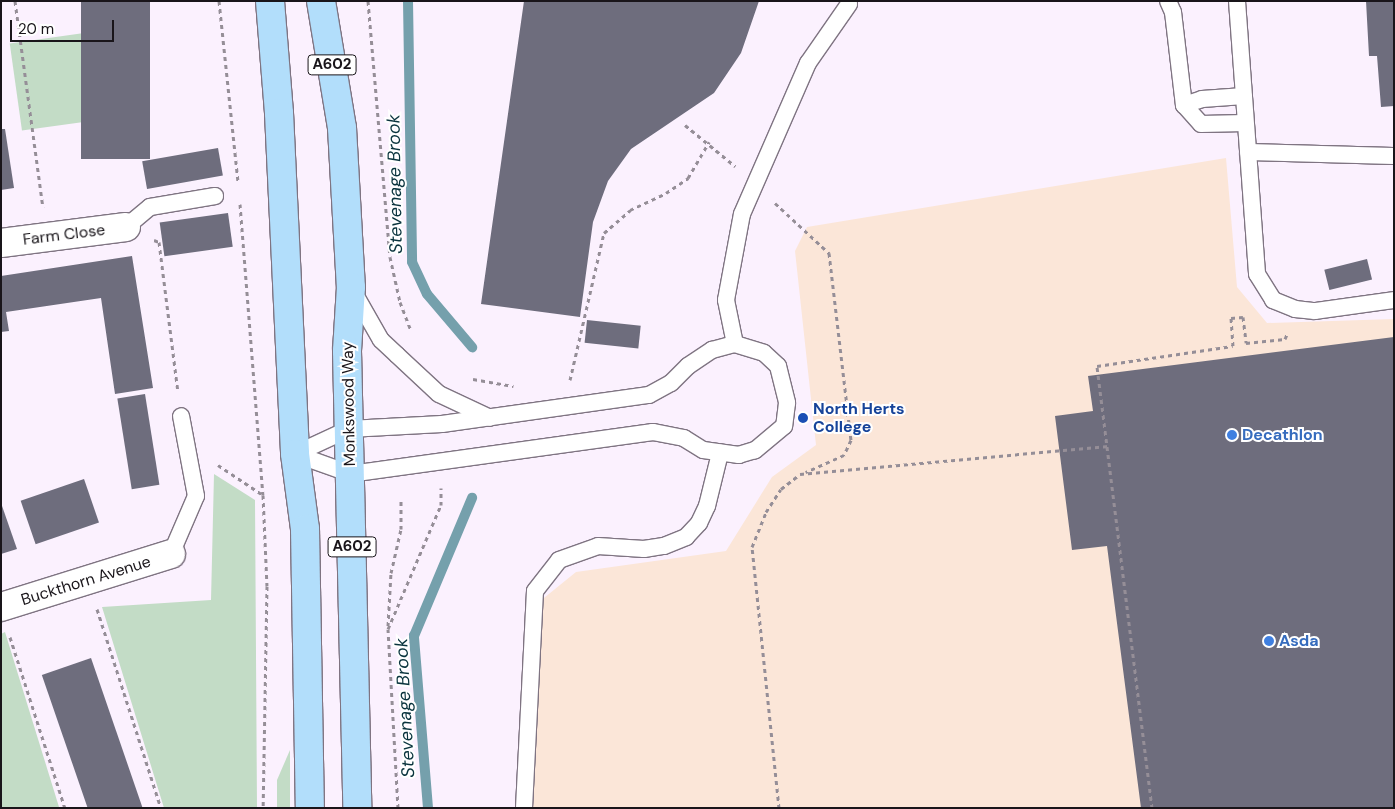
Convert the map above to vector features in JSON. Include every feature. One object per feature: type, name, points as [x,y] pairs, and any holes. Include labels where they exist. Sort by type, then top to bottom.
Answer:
[{"type":"main road","name":"A602","points":[[270,1],[279,113],[295,454],[305,529],[310,808]]},
{"type":"main road","name":"Monkswood Way","points":[[322,1],[342,128],[351,287],[347,351],[357,808]]},
{"type":"street","name":"Farm Close","points":[[1,243],[126,227]]},
{"type":"street","name":"Buckthorn Avenue","points":[[4,618],[88,580],[171,554]]},
{"type":"lane","points":[[1168,1],[1173,12],[1184,105],[1201,124],[1246,123]]},
{"type":"lane","points":[[1237,1],[1257,274],[1273,300],[1295,309],[1315,311],[1394,300]]},
{"type":"lane","points":[[736,344],[726,300],[742,214],[757,186],[808,63],[849,4]]},
{"type":"lane","points":[[1184,105],[1202,99],[1244,96]]},
{"type":"lane","points":[[1248,152],[1394,156]]},
{"type":"lane","points":[[126,227],[150,207],[215,196]]},
{"type":"lane","points":[[351,287],[381,340],[439,394],[490,418]]},
{"type":"lane","points":[[736,344],[764,353],[778,366],[787,403],[784,426],[755,450],[739,455],[720,454],[703,450],[684,438],[653,432],[351,474],[295,454],[349,429],[490,418],[649,395],[671,383],[688,366],[712,350],[736,344]]},
{"type":"lane","points":[[171,554],[196,496],[181,416]]},
{"type":"lane","points":[[524,808],[535,591],[559,560],[598,546],[644,549],[664,546],[686,537],[700,523],[707,506],[720,454]]},
{"type":"path","points":[[15,1],[47,237]]},
{"type":"path","points":[[219,1],[239,188]]},
{"type":"path","points":[[685,125],[709,142],[829,253],[851,440],[844,455],[800,474],[781,489],[766,512],[752,547],[779,808]]},
{"type":"path","points":[[570,385],[581,323],[604,233],[630,210],[666,194],[688,178],[709,142]]},
{"type":"path","points":[[240,198],[263,495],[267,586],[262,808]]},
{"type":"path","points":[[126,227],[160,242],[181,416]]},
{"type":"path","points":[[1152,808],[1109,446],[1097,366],[1233,346],[1231,318],[1243,317],[1246,343],[1285,339],[1295,309]]},
{"type":"path","points":[[466,375],[518,387]]},
{"type":"path","points":[[186,444],[263,495]]},
{"type":"path","points":[[800,474],[1109,446]]},
{"type":"path","points":[[388,629],[391,573],[401,529],[401,498]]},
{"type":"path","points":[[88,580],[161,808]]},
{"type":"path","points":[[4,618],[65,808]]},
{"type":"shaded area","points":[[1226,158],[1237,287],[1267,323],[1394,319],[1394,808],[529,808],[539,602],[576,572],[726,551],[772,477],[816,445],[795,251],[807,227]]},
{"type":"green space","points":[[84,33],[96,120],[22,131],[10,43]]},
{"type":"green space","points":[[214,474],[255,500],[257,808],[164,808],[102,607],[211,600]]},
{"type":"green space","points":[[5,632],[58,808],[1,808],[1,634]]},
{"type":"green space","points":[[290,750],[290,808],[277,808],[277,780]]},
{"type":"building","points":[[81,1],[150,1],[150,159],[81,159]]},
{"type":"building","points":[[524,1],[759,1],[741,53],[714,93],[631,149],[608,181],[593,222],[580,317],[481,304]]},
{"type":"building","points":[[1366,1],[1394,1],[1394,106],[1381,107],[1377,56],[1369,56]]},
{"type":"building","points":[[1,129],[5,129],[14,188],[1,190]]},
{"type":"building","points":[[218,148],[223,176],[147,189],[142,161]]},
{"type":"building","points":[[228,213],[233,247],[164,256],[160,223]]},
{"type":"building","points":[[132,256],[153,388],[115,394],[101,298],[6,312],[9,331],[1,332],[1,276]]},
{"type":"building","points":[[1367,259],[1372,279],[1329,290],[1324,270]]},
{"type":"building","points":[[587,320],[641,326],[638,349],[585,343]]},
{"type":"building","name":"Asda","points":[[1394,337],[1394,808],[1141,808],[1107,546],[1072,550],[1055,416],[1093,411],[1088,376]]},
{"type":"building","points":[[145,394],[159,485],[132,489],[117,398]]},
{"type":"building","points":[[84,479],[99,522],[36,544],[21,501]]},
{"type":"building","points":[[1,503],[17,549],[1,554]]},
{"type":"building","points":[[91,658],[142,807],[88,808],[42,675]]},
{"type":"waterway","name":"Stevenage Brook","points":[[408,1],[412,262],[427,294],[472,347]]},
{"type":"waterway","name":"Stevenage Brook","points":[[428,808],[414,636],[472,498]]},
{"type":"place","name":"North Herts College","points":[[803,418]]},
{"type":"place","name":"Decathlon","points":[[1232,435]]},
{"type":"place","name":"Asda","points":[[1269,641]]}]
